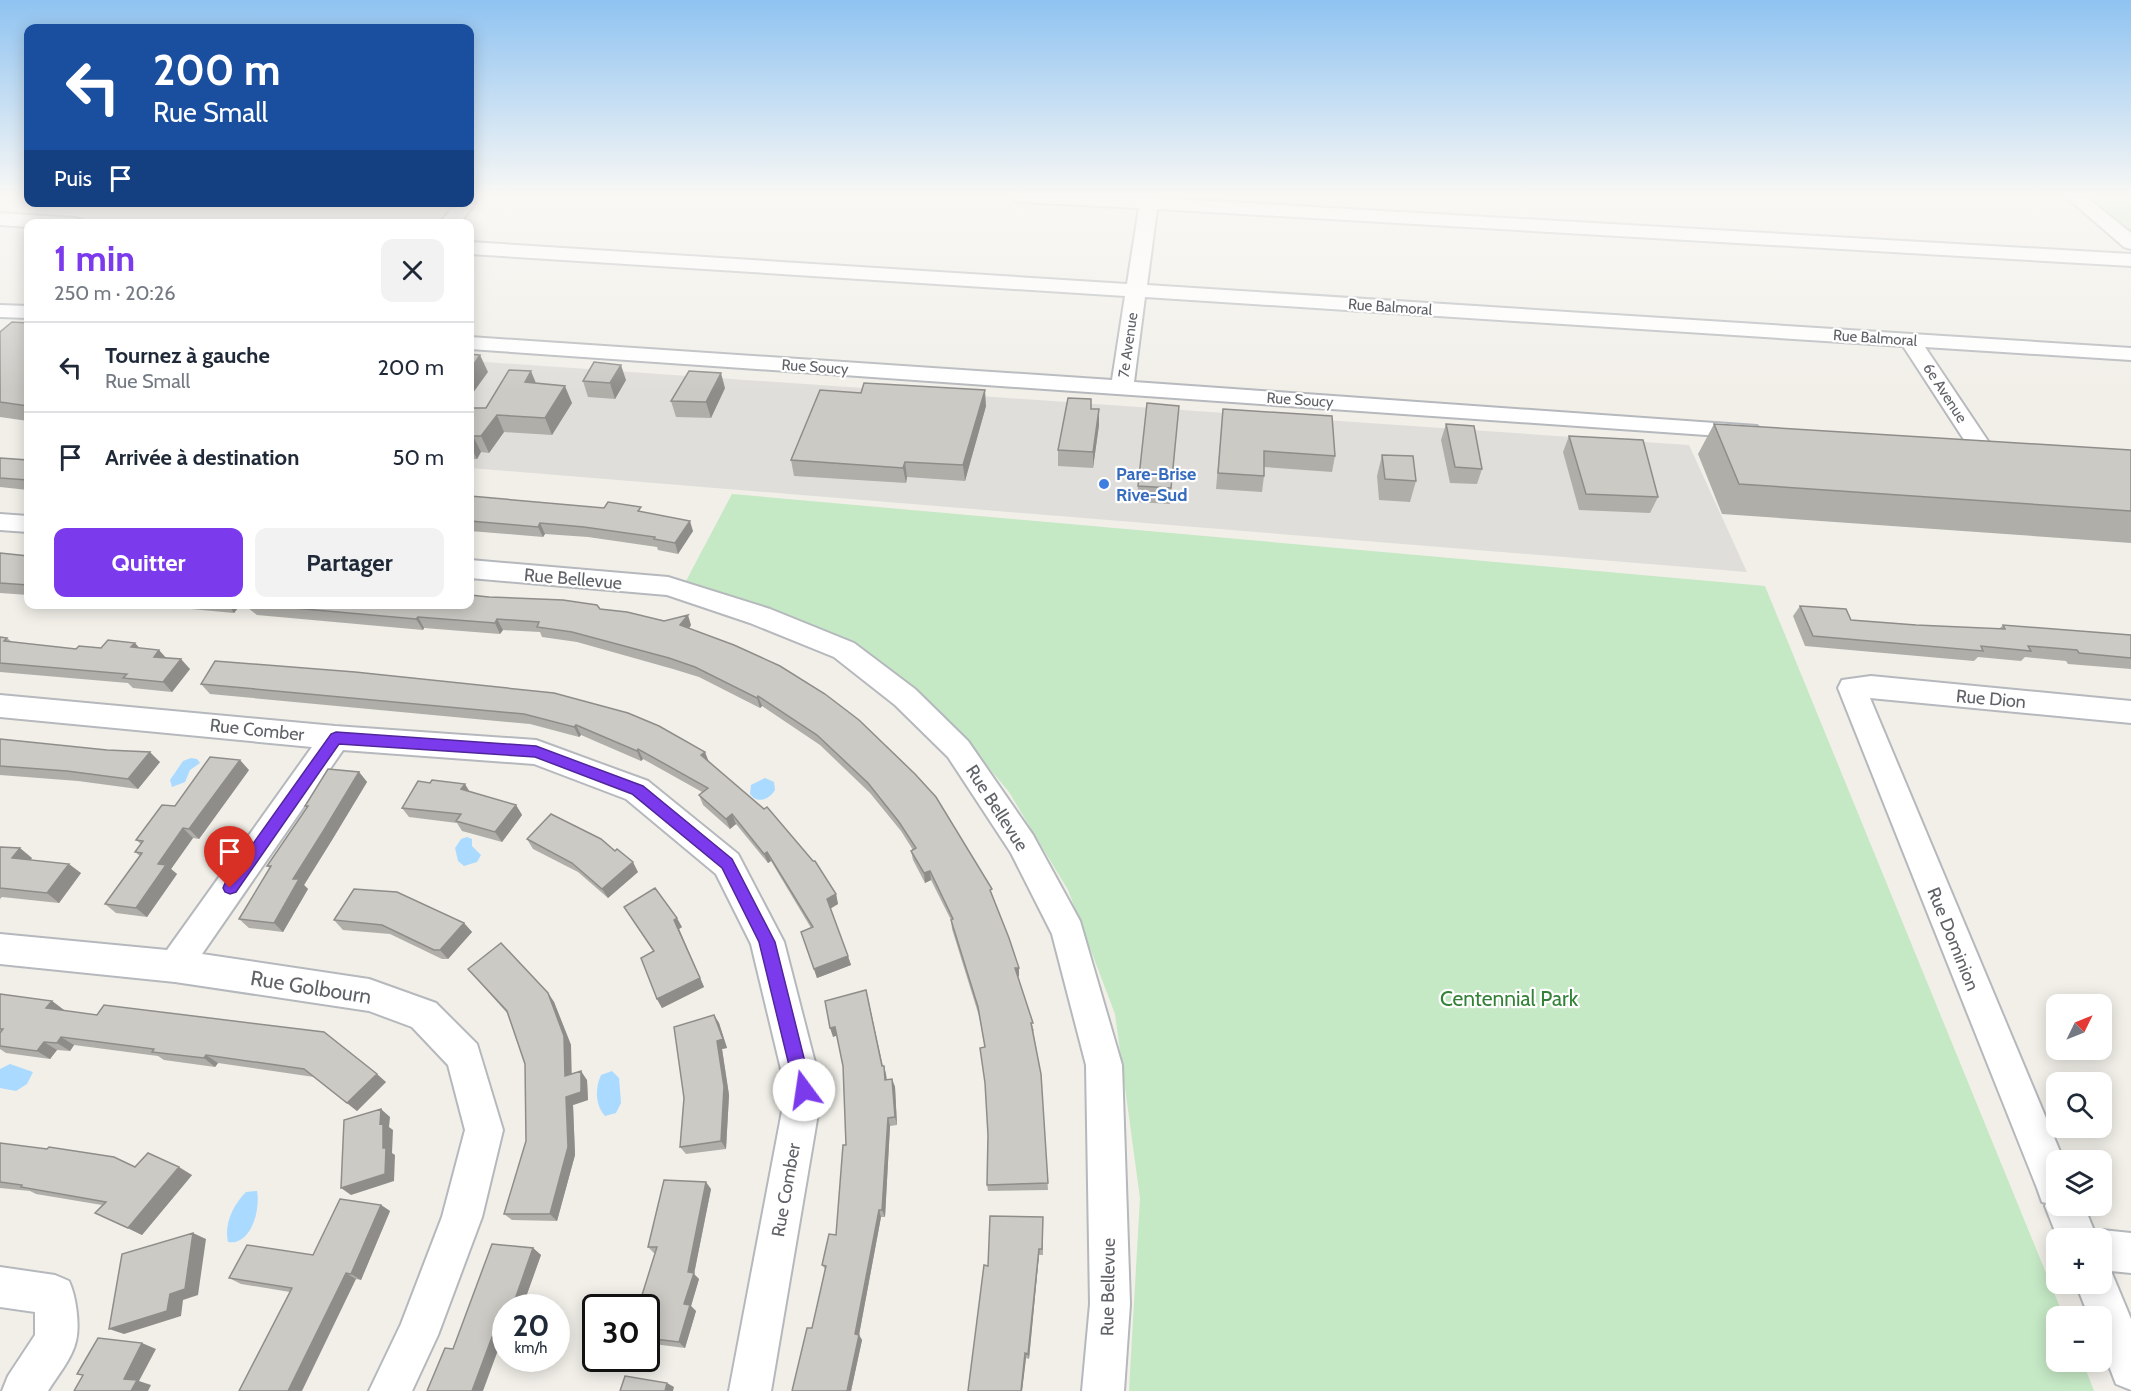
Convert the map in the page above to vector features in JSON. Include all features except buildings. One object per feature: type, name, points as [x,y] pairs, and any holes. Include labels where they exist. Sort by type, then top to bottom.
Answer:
[{"type":"street","name":"Rue Balmoral","points":[[659,261],[2131,354]]},
{"type":"street","name":"7e Avenue","points":[[1122,388],[1141,261]]},
{"type":"street","points":[[0,310],[24,312]]},
{"type":"street","name":"6e Avenue","points":[[1910,340],[1980,447]]},
{"type":"street","name":"Rue Soucy","points":[[474,343],[1766,432]]},
{"type":"street","points":[[1950,445],[2003,448]]},
{"type":"street","points":[[0,522],[24,525]]},
{"type":"street","name":"Rue Bellevue","points":[[474,568],[668,586],[760,616],[844,650],[905,697],[958,749],[1022,844],[1068,932],[1104,1065],[1110,1304],[1103,1391]]},
{"type":"street","name":"Rue Dion","points":[[1852,688],[1872,687],[2131,712]]},
{"type":"street","name":"Rue Dominion","points":[[1852,688],[2046,1163]]},
{"type":"street","name":"Rue Comber","points":[[0,706],[136,717],[336,738],[536,752],[638,790],[727,864],[767,942],[804,1090],[750,1391]]},
{"type":"street","points":[[175,966],[336,738]]},
{"type":"street","name":"Rue Golbourn","points":[[0,949],[175,966],[369,995],[424,1015],[464,1056],[484,1130],[462,1217],[417,1335],[390,1391]]},
{"type":"street","points":[[2112,1251],[2131,1253]]},
{"type":"street","points":[[0,1287],[55,1295],[56,1340],[23,1391]]},
{"type":"street","points":[[2100,1294],[2131,1369]]},
{"type":"shaded area","points":[[474,361],[1689,445],[1747,572],[474,468]]},
{"type":"green space","name":"Centennial Park","points":[[732,494],[1765,586],[2046,1273],[2046,1294],[2055,1294],[2060,1306],[2046,1306],[2046,1372],[2087,1372],[2094,1391],[1129,1391],[1140,1198],[1115,1014],[1068,890],[1009,792],[958,731],[894,677],[796,620],[686,581]]},
{"type":"water","points":[[191,758],[197,759],[200,763],[190,770],[185,782],[172,787],[170,780],[183,761]]},
{"type":"water","points":[[765,778],[774,782],[775,790],[763,800],[756,799],[750,794],[751,785]]},
{"type":"water","points":[[467,837],[472,839],[472,846],[481,855],[477,862],[464,866],[458,861],[455,848],[461,839]]},
{"type":"water","points":[[10,1064],[33,1072],[27,1084],[16,1091],[0,1088],[0,1069]]},
{"type":"water","points":[[612,1071],[619,1078],[621,1103],[616,1113],[605,1116],[599,1107],[598,1085],[601,1075]]},
{"type":"water","points":[[257,1191],[257,1212],[252,1226],[244,1238],[236,1242],[228,1242],[227,1228],[237,1203],[246,1192]]},
{"type":"place","name":"Pare-Brise Rive-Sud","points":[[1104,484]]},
{"type":"route","points":[[230,888],[336,738],[536,752],[638,790],[727,864],[767,942],[804,1090]]}]
